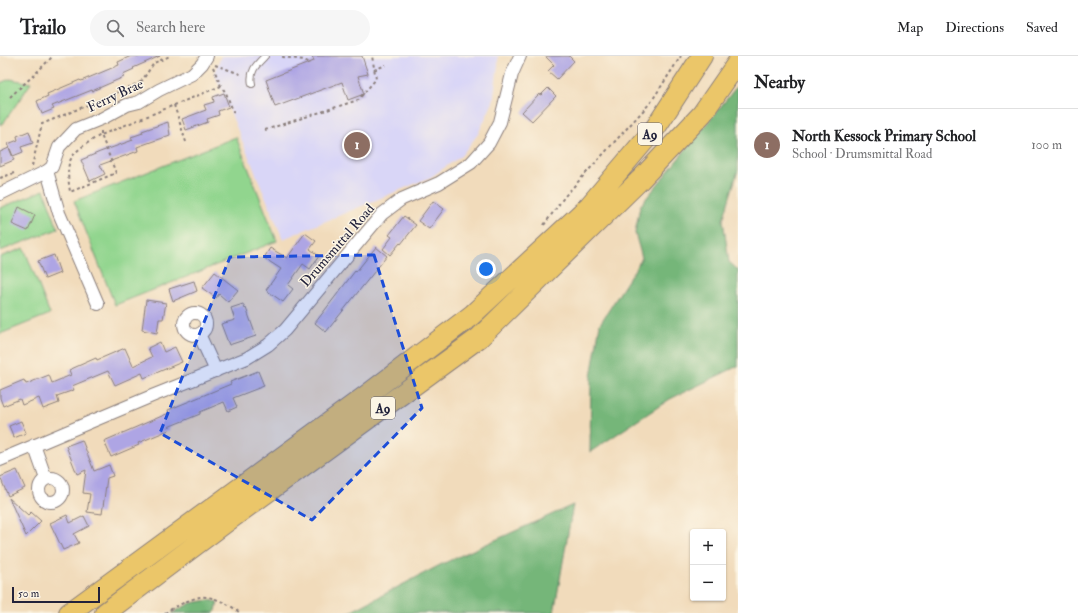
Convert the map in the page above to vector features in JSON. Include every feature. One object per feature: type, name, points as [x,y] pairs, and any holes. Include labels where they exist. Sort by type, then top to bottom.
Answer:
[{"type":"highway","name":"A9","points":[[68,613],[368,394],[472,315],[589,206],[656,127],[702,56]]},
{"type":"highway","name":"A9","points":[[640,180],[727,56]]},
{"type":"highway","name":"A9","points":[[105,613],[480,337],[640,180],[702,114],[738,62]]},
{"type":"street","name":"Ferry Brae","points":[[47,171],[52,167],[59,147],[76,129],[103,118],[127,105],[139,102],[159,90],[192,74],[208,56]]},
{"type":"street","name":"Drumsmittal Road","points":[[0,460],[247,358],[268,345],[285,330],[382,214],[402,199],[439,183],[471,164],[489,143],[500,122],[512,74],[520,56]]},
{"type":"street","points":[[0,194],[47,171],[59,213],[98,304]]},
{"type":"street","points":[[199,334],[216,371]]},
{"type":"street","points":[[34,445],[46,479]]},
{"type":"lane","points":[[251,81],[252,72],[258,62],[265,56]]},
{"type":"path","points":[[10,97],[53,56]]},
{"type":"path","points":[[139,102],[141,82],[154,63],[170,56]]},
{"type":"path","points":[[283,56],[304,60],[310,63]]},
{"type":"path","points":[[264,130],[358,100],[376,79],[372,56]]},
{"type":"path","points":[[544,225],[565,196],[651,102],[682,56]]},
{"type":"path","points":[[235,116],[226,93],[221,86],[212,65],[216,65],[251,81]]},
{"type":"path","points":[[374,70],[386,65]]},
{"type":"path","points":[[100,100],[141,82]]},
{"type":"path","points":[[101,134],[116,173],[70,192],[68,181],[69,163],[76,152],[90,140],[101,134],[221,86]]},
{"type":"path","points":[[174,105],[186,142]]},
{"type":"path","points":[[166,613],[175,607],[200,597],[214,598],[240,613]]},
{"type":"highlighted area","points":[[374,255],[422,408],[312,520],[160,433],[230,257]]},
{"type":"shaded area","points":[[221,56],[498,56],[498,65],[493,102],[478,134],[461,156],[431,177],[283,239],[214,73]]},
{"type":"green space","points":[[10,79],[31,83],[4,122],[0,125],[0,83]]},
{"type":"green space","points":[[738,85],[738,170],[723,220],[729,262],[738,270],[738,366],[670,399],[590,452],[591,377],[600,324],[642,258],[635,233],[640,206]]},
{"type":"green space","points":[[236,137],[277,241],[115,305],[74,201]]},
{"type":"green space","points":[[44,190],[58,229],[0,251],[0,208]]},
{"type":"green space","points":[[24,248],[50,314],[0,334],[0,257]]},
{"type":"green space","points":[[573,505],[554,613],[348,613],[442,564]]},
{"type":"green space","points":[[209,600],[218,602],[214,613],[172,613],[191,603]]},
{"type":"building","points":[[131,56],[160,56],[133,68],[134,69],[123,74],[124,77],[52,106],[54,109],[42,114],[37,101],[48,96],[47,94],[119,65],[118,62]]},
{"type":"building","points":[[312,56],[362,56],[368,74],[358,76],[364,94],[348,100],[342,82],[275,107],[266,80],[314,61]]},
{"type":"building","points":[[545,56],[569,56],[574,61],[557,79],[548,71],[554,65]]},
{"type":"building","points":[[548,88],[556,96],[532,121],[522,112],[539,94],[541,95]]},
{"type":"building","points":[[224,93],[229,107],[218,111],[219,115],[207,119],[208,122],[186,130],[182,119],[206,110],[204,105],[214,102],[213,97]]},
{"type":"building","points":[[168,122],[170,135],[137,147],[138,151],[100,165],[105,174],[90,181],[81,160],[133,140],[131,137],[143,133],[142,131]]},
{"type":"building","points":[[29,131],[33,143],[21,147],[23,152],[13,156],[8,144],[18,140],[17,136]]},
{"type":"building","points":[[9,148],[14,160],[0,166],[0,152]]},
{"type":"building","points":[[433,201],[444,209],[429,229],[418,221]]},
{"type":"building","points":[[19,207],[35,215],[28,231],[12,224]]},
{"type":"building","points":[[404,216],[416,225],[390,255],[383,249],[392,237],[389,235]]},
{"type":"building","points":[[305,233],[316,241],[310,249],[319,256],[310,269],[303,264],[288,285],[293,289],[283,302],[266,290],[281,269],[264,258],[270,248],[287,258]]},
{"type":"building","points":[[376,247],[387,256],[326,332],[315,323],[355,271],[356,272]]},
{"type":"building","points":[[54,255],[60,273],[45,279],[38,261]]},
{"type":"building","points":[[215,272],[238,290],[228,302],[219,294],[216,298],[202,288]]},
{"type":"building","points":[[194,281],[197,291],[173,301],[169,289]]},
{"type":"building","points":[[146,300],[166,303],[163,319],[159,319],[157,333],[142,330]]},
{"type":"building","points":[[243,304],[245,309],[246,308],[256,336],[229,345],[221,324],[235,320],[231,308]]},
{"type":"building","points":[[160,342],[164,352],[175,347],[182,362],[144,378],[142,373],[115,385],[108,371],[72,386],[74,390],[57,396],[59,403],[43,409],[39,398],[22,405],[20,399],[3,406],[0,398],[0,390],[24,380],[26,384],[49,375],[52,383],[71,375],[69,370],[96,358],[97,360],[125,348],[133,366],[152,357],[148,348]]},
{"type":"building","points":[[258,371],[264,386],[233,398],[237,407],[228,411],[224,402],[168,427],[169,430],[138,443],[139,445],[111,457],[104,441],[169,413],[168,410]]},
{"type":"building","points":[[21,421],[26,433],[14,438],[9,426]]},
{"type":"building","points":[[82,440],[94,471],[109,465],[113,476],[107,478],[102,514],[87,512],[90,494],[83,493],[86,470],[77,474],[66,446]]},
{"type":"building","points":[[17,470],[25,488],[8,496],[0,477]]},
{"type":"building","points":[[9,498],[28,515],[31,512],[41,521],[26,536]]},
{"type":"building","points":[[67,515],[70,523],[84,516],[89,526],[74,534],[79,543],[63,550],[50,523]]},
{"type":"place","name":"North Kessock Primary School","points":[[357,145]]}]
